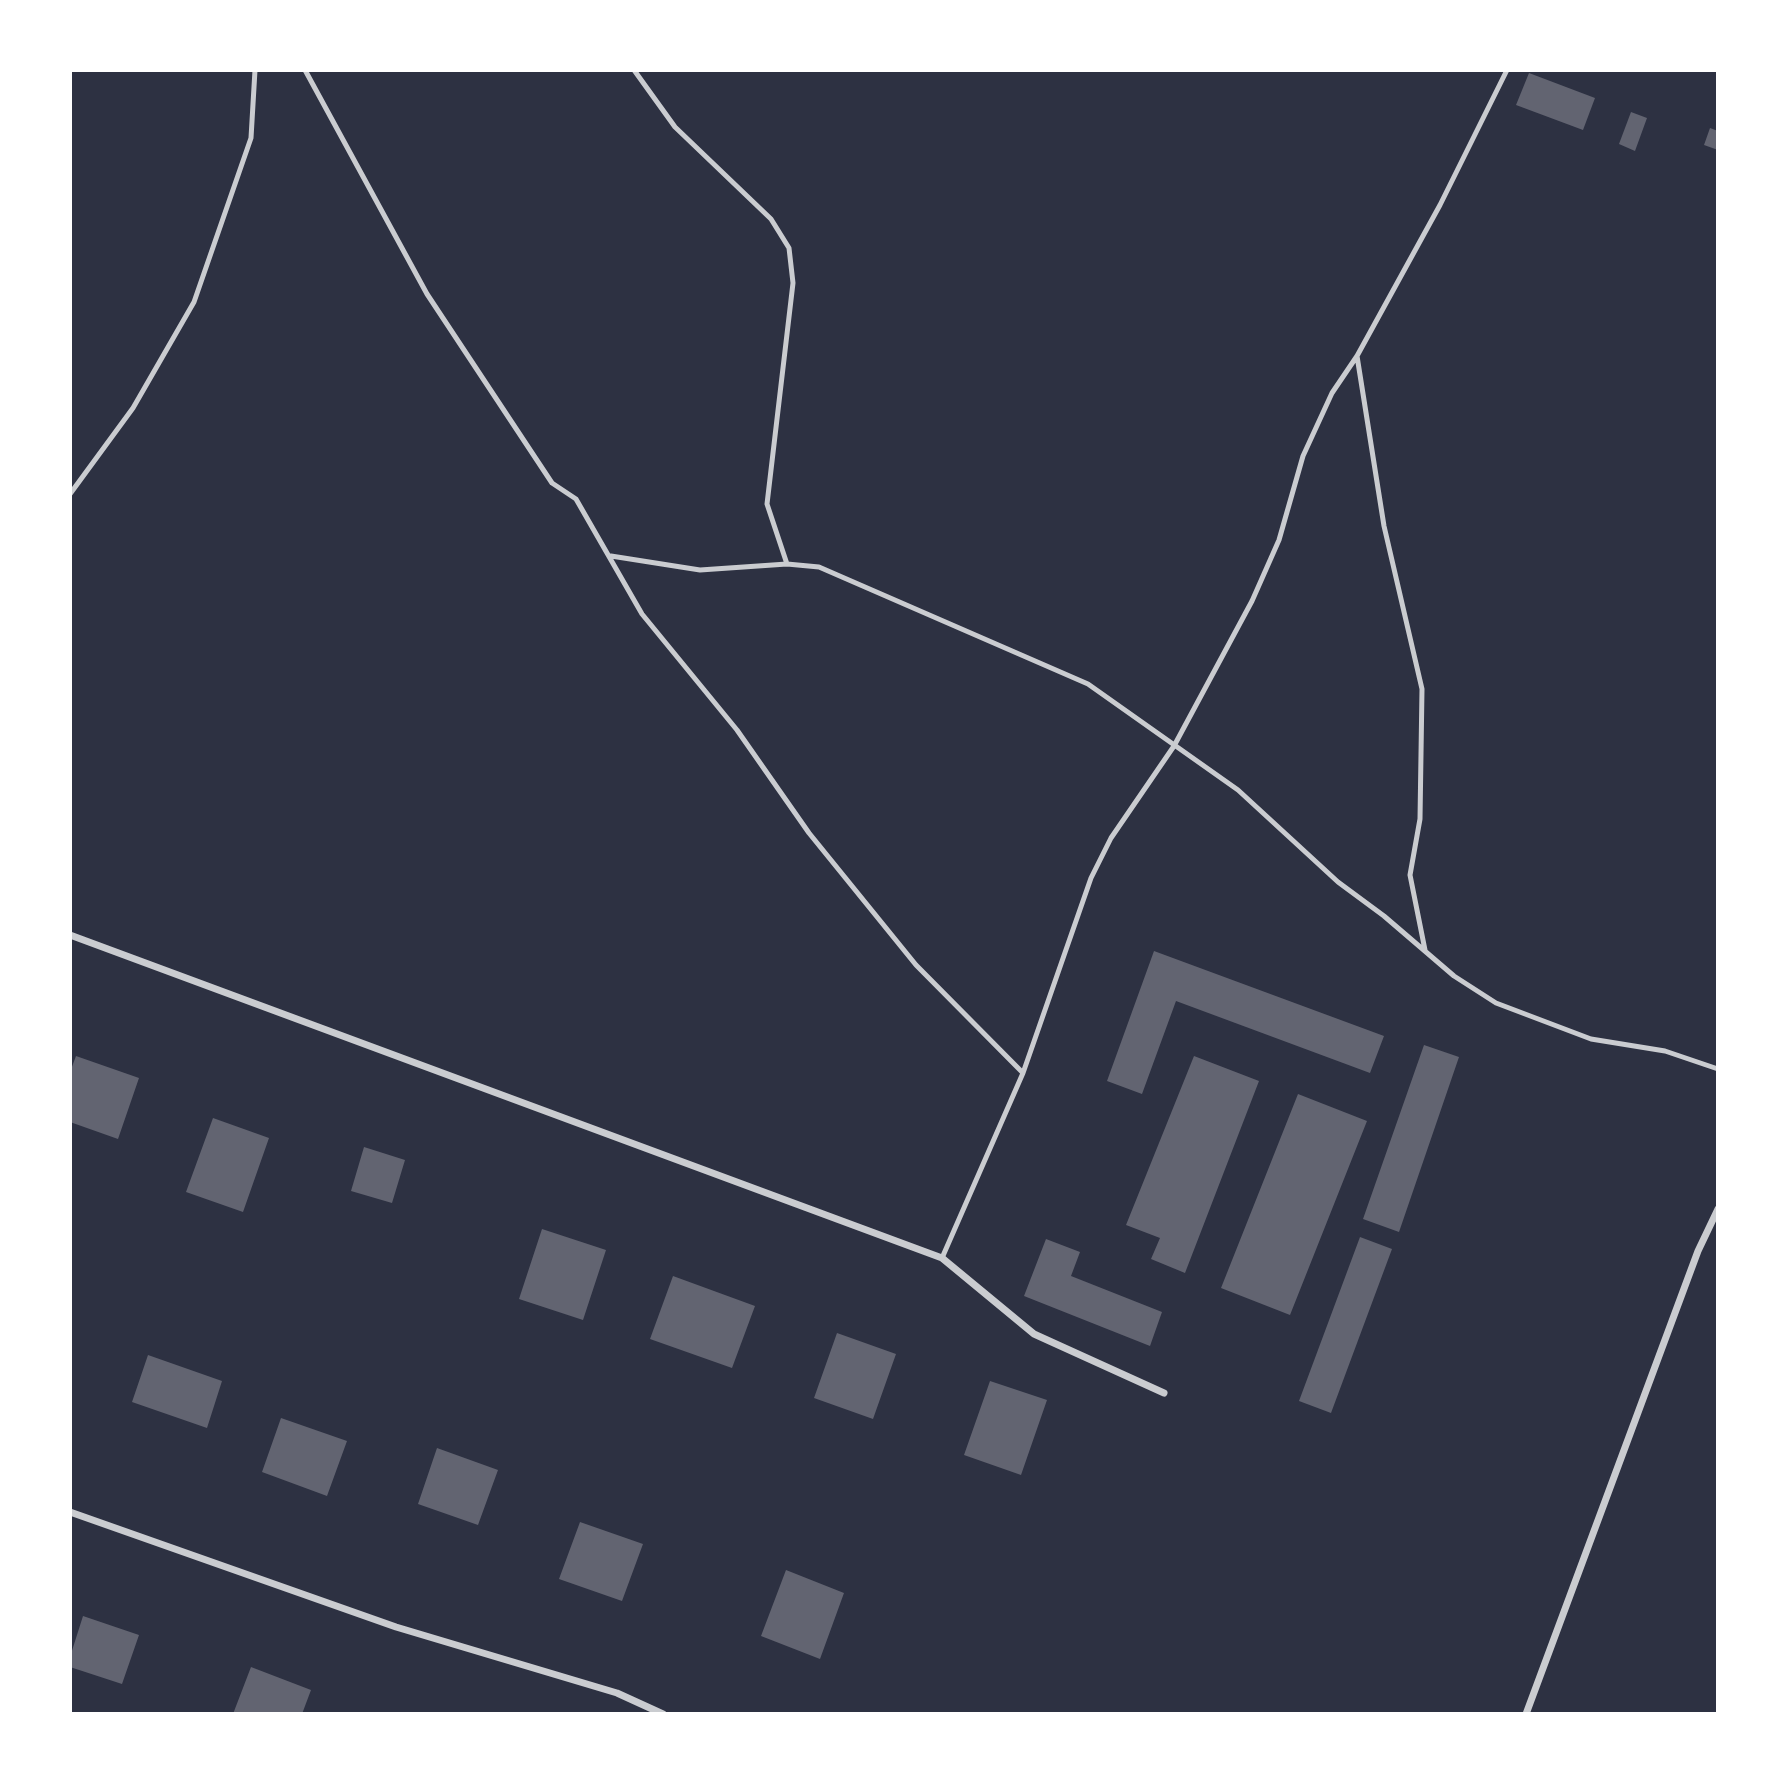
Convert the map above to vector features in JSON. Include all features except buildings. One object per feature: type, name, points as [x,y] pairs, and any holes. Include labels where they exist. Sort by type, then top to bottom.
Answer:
[{"type":"street","points":[[70,935],[942,1258],[1034,1334],[1164,1393]]},
{"type":"street","points":[[1526,1714],[1698,1251],[1718,1209]]},
{"type":"street","points":[[70,1512],[396,1628],[617,1693],[663,1714]]},
{"type":"lane","points":[[70,494],[133,408],[194,302],[251,138],[254,70]]},
{"type":"lane","points":[[305,70],[427,294],[552,483],[576,499],[642,614],[737,730],[809,833],[916,965],[1023,1073]]},
{"type":"lane","points":[[634,70],[675,127],[771,219],[789,248],[793,283],[792,306],[766,504],[788,564]]},
{"type":"lane","points":[[942,1258],[1023,1073],[1091,878],[1111,838],[1174,746],[1252,601],[1279,540],[1303,456],[1332,393],[1357,356],[1440,205],[1507,70]]},
{"type":"lane","points":[[1357,356],[1384,526],[1422,689],[1422,797],[1410,875],[1425,951]]},
{"type":"lane","points":[[611,556],[700,570],[788,564],[819,567],[1088,684],[1238,790],[1338,882],[1496,1003],[1591,1039],[1665,1051],[1718,1069]]}]
